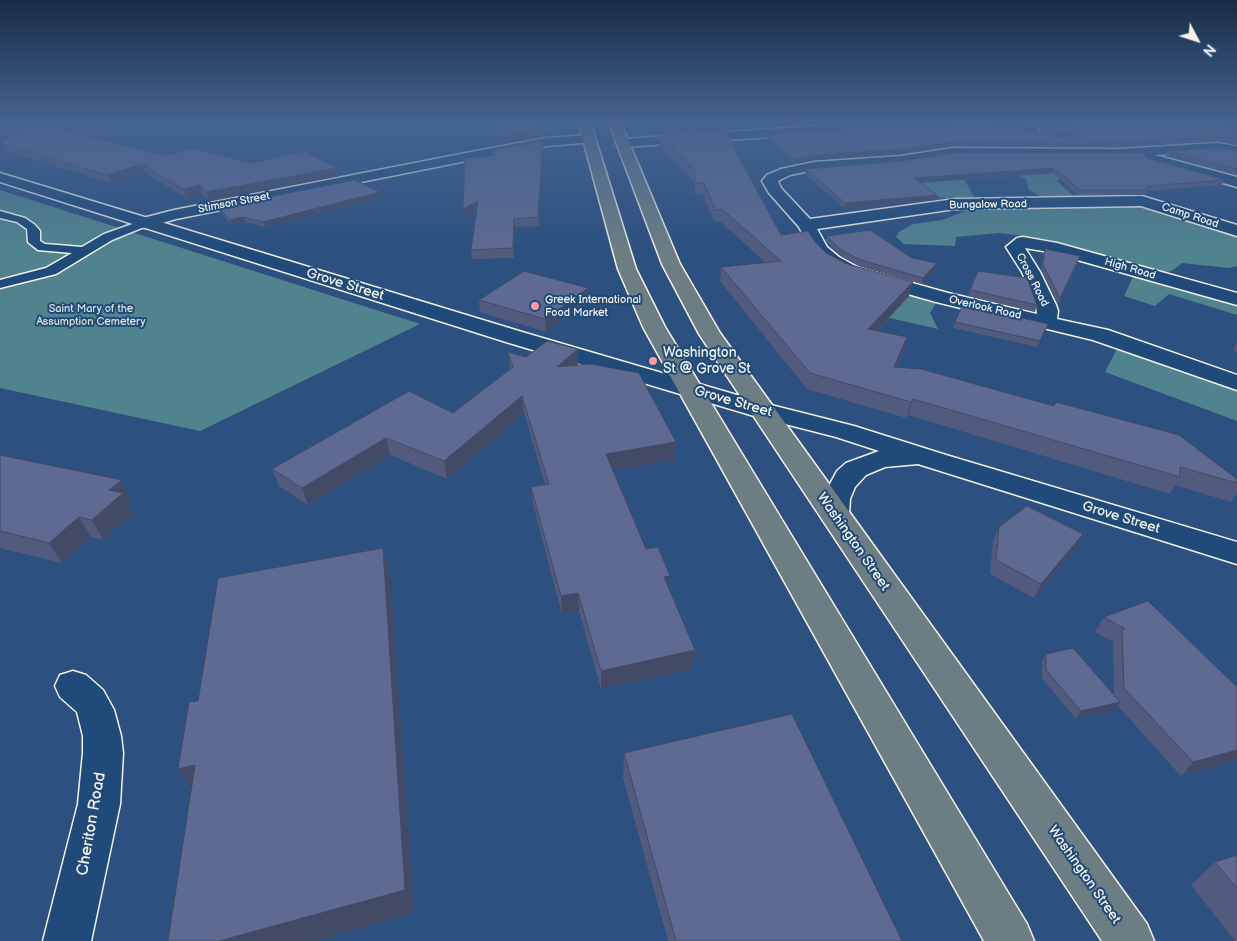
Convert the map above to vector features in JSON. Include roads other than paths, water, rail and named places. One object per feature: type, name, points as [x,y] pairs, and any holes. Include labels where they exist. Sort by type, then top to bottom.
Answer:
[{"type":"main road","points":[[597,165],[627,269],[654,327],[1010,941]]},
{"type":"main road","name":"Washington Street","points":[[631,165],[662,244],[681,284],[710,334],[1130,941]]},
{"type":"street","name":"Stimson Street","points":[[145,223],[169,216],[426,165]]},
{"type":"street","name":"Overlook Road","points":[[830,165],[786,172],[772,178],[770,181],[774,190],[806,225],[820,250],[832,261],[852,272],[943,298],[1122,342],[1237,383]]},
{"type":"street","points":[[1175,165],[1237,182]]},
{"type":"street","name":"Grove Street","points":[[0,177],[497,332],[763,411],[845,431],[936,461],[1237,553]]},
{"type":"street","name":"Bungalow Road","points":[[806,225],[955,204],[1142,201]]},
{"type":"street","name":"Camp Road","points":[[1142,201],[1237,231]]},
{"type":"street","name":"Cross Road","points":[[1023,242],[1015,247],[1031,272],[1046,305],[1048,311],[1046,322]]},
{"type":"street","name":"High Road","points":[[1023,242],[1051,247],[1237,298]]},
{"type":"street","points":[[834,514],[836,498],[841,487],[847,477],[856,469],[881,459],[915,458],[936,461]]},
{"type":"street","name":"Cheriton Road","points":[[67,941],[99,804],[103,753],[102,736],[95,710],[90,700],[74,686]]},
{"type":"lane","points":[[0,214],[21,220],[31,226],[34,231],[34,242],[42,247],[85,251]]},
{"type":"lane","points":[[0,284],[51,271],[108,237],[145,223]]},
{"type":"place","name":"Greek International Food Market","points":[[535,306]]},
{"type":"place","name":"Washington St @ Grove St","points":[[653,361]]},
{"type":"park label","name":"Saint Mary of the Assumption Cemetery","points":[[91,315]]}]
